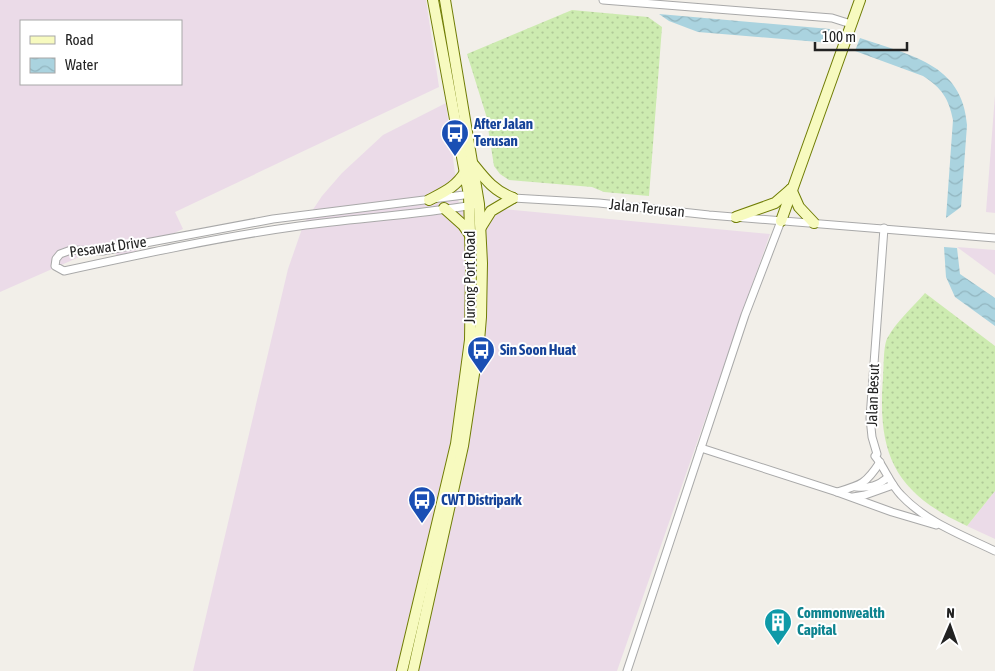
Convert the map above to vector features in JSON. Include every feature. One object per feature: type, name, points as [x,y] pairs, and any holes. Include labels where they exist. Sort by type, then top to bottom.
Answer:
[{"type":"main road","name":"Jurong Port Road","points":[[413,671],[463,446],[479,341],[482,263],[480,228],[474,199],[465,172],[433,0]]},
{"type":"main road","name":"Jurong Port Road","points":[[402,671],[456,444],[470,340],[471,236],[474,199],[472,163],[445,0]]},
{"type":"main road","points":[[781,221],[860,0]]},
{"type":"main road","points":[[472,163],[486,181],[506,198]]},
{"type":"main road","points":[[429,200],[448,191],[465,172]]},
{"type":"main road","points":[[736,217],[775,202],[791,190]]},
{"type":"main road","points":[[791,190],[799,207],[814,223]]},
{"type":"main road","points":[[474,199],[506,198]]},
{"type":"main road","points":[[480,228],[491,211],[506,198]]},
{"type":"main road","points":[[444,208],[463,225],[471,236]]},
{"type":"street","points":[[603,0],[832,18],[851,24]]},
{"type":"street","name":"Jalan Terusan","points":[[506,198],[598,203],[781,221],[995,238]]},
{"type":"street","name":"Pesawat Drive","points":[[474,199],[444,208],[238,235],[147,252],[64,271],[55,266],[56,259],[60,254],[71,250],[103,251],[273,219],[429,200],[474,199]]},
{"type":"street","points":[[627,671],[745,315],[781,221]]},
{"type":"street","name":"Jalan Besut","points":[[884,228],[870,418],[872,437],[877,454],[875,456],[893,485],[915,509],[946,528],[995,551]]},
{"type":"street","name":"Jalan Besut","points":[[701,448],[852,497],[892,512],[946,528]]},
{"type":"street","points":[[837,492],[863,483],[871,477],[880,462]]},
{"type":"street","points":[[854,487],[868,488],[876,486],[888,477]]},
{"type":"street","points":[[852,497],[865,495],[893,485]]},
{"type":"shaded area","points":[[0,0],[426,0],[439,87],[175,212],[183,229],[118,259],[111,243],[0,292]]},
{"type":"shaded area","points":[[995,95],[995,213],[986,212]]},
{"type":"shaded area","points":[[446,103],[459,205],[770,234],[617,671],[193,671],[288,269],[304,223],[322,196],[342,173],[383,135]]},
{"type":"shaded area","points":[[957,247],[995,250],[995,275]]},
{"type":"shaded area","points":[[995,491],[995,539],[967,526]]},
{"type":"green space","points":[[572,10],[648,17],[662,27],[649,196],[604,192],[592,187],[509,180],[500,174],[494,166],[486,115],[467,54]]},
{"type":"green space","points":[[925,293],[995,346],[995,491],[967,526],[923,500],[908,485],[896,469],[888,450],[884,429],[882,405],[886,340],[896,325]]},
{"type":"water","points":[[659,14],[830,29],[831,43],[698,32],[669,21]]},
{"type":"water","points":[[860,38],[896,50],[930,65],[944,75],[955,88],[963,104],[967,125],[961,207],[946,218],[953,120],[947,100],[935,85],[923,76],[855,51]]},
{"type":"water","points":[[944,247],[957,248],[960,274],[995,298],[995,326],[955,297],[946,277]]},
{"type":"place","name":"After Jalan Terusan","points":[[455,157]]},
{"type":"place","name":"Sin Soon Huat","points":[[481,374]]},
{"type":"place","name":"CWT Distripark","points":[[422,524]]},
{"type":"place","name":"Commonwealth Capital","points":[[778,646]]}]
